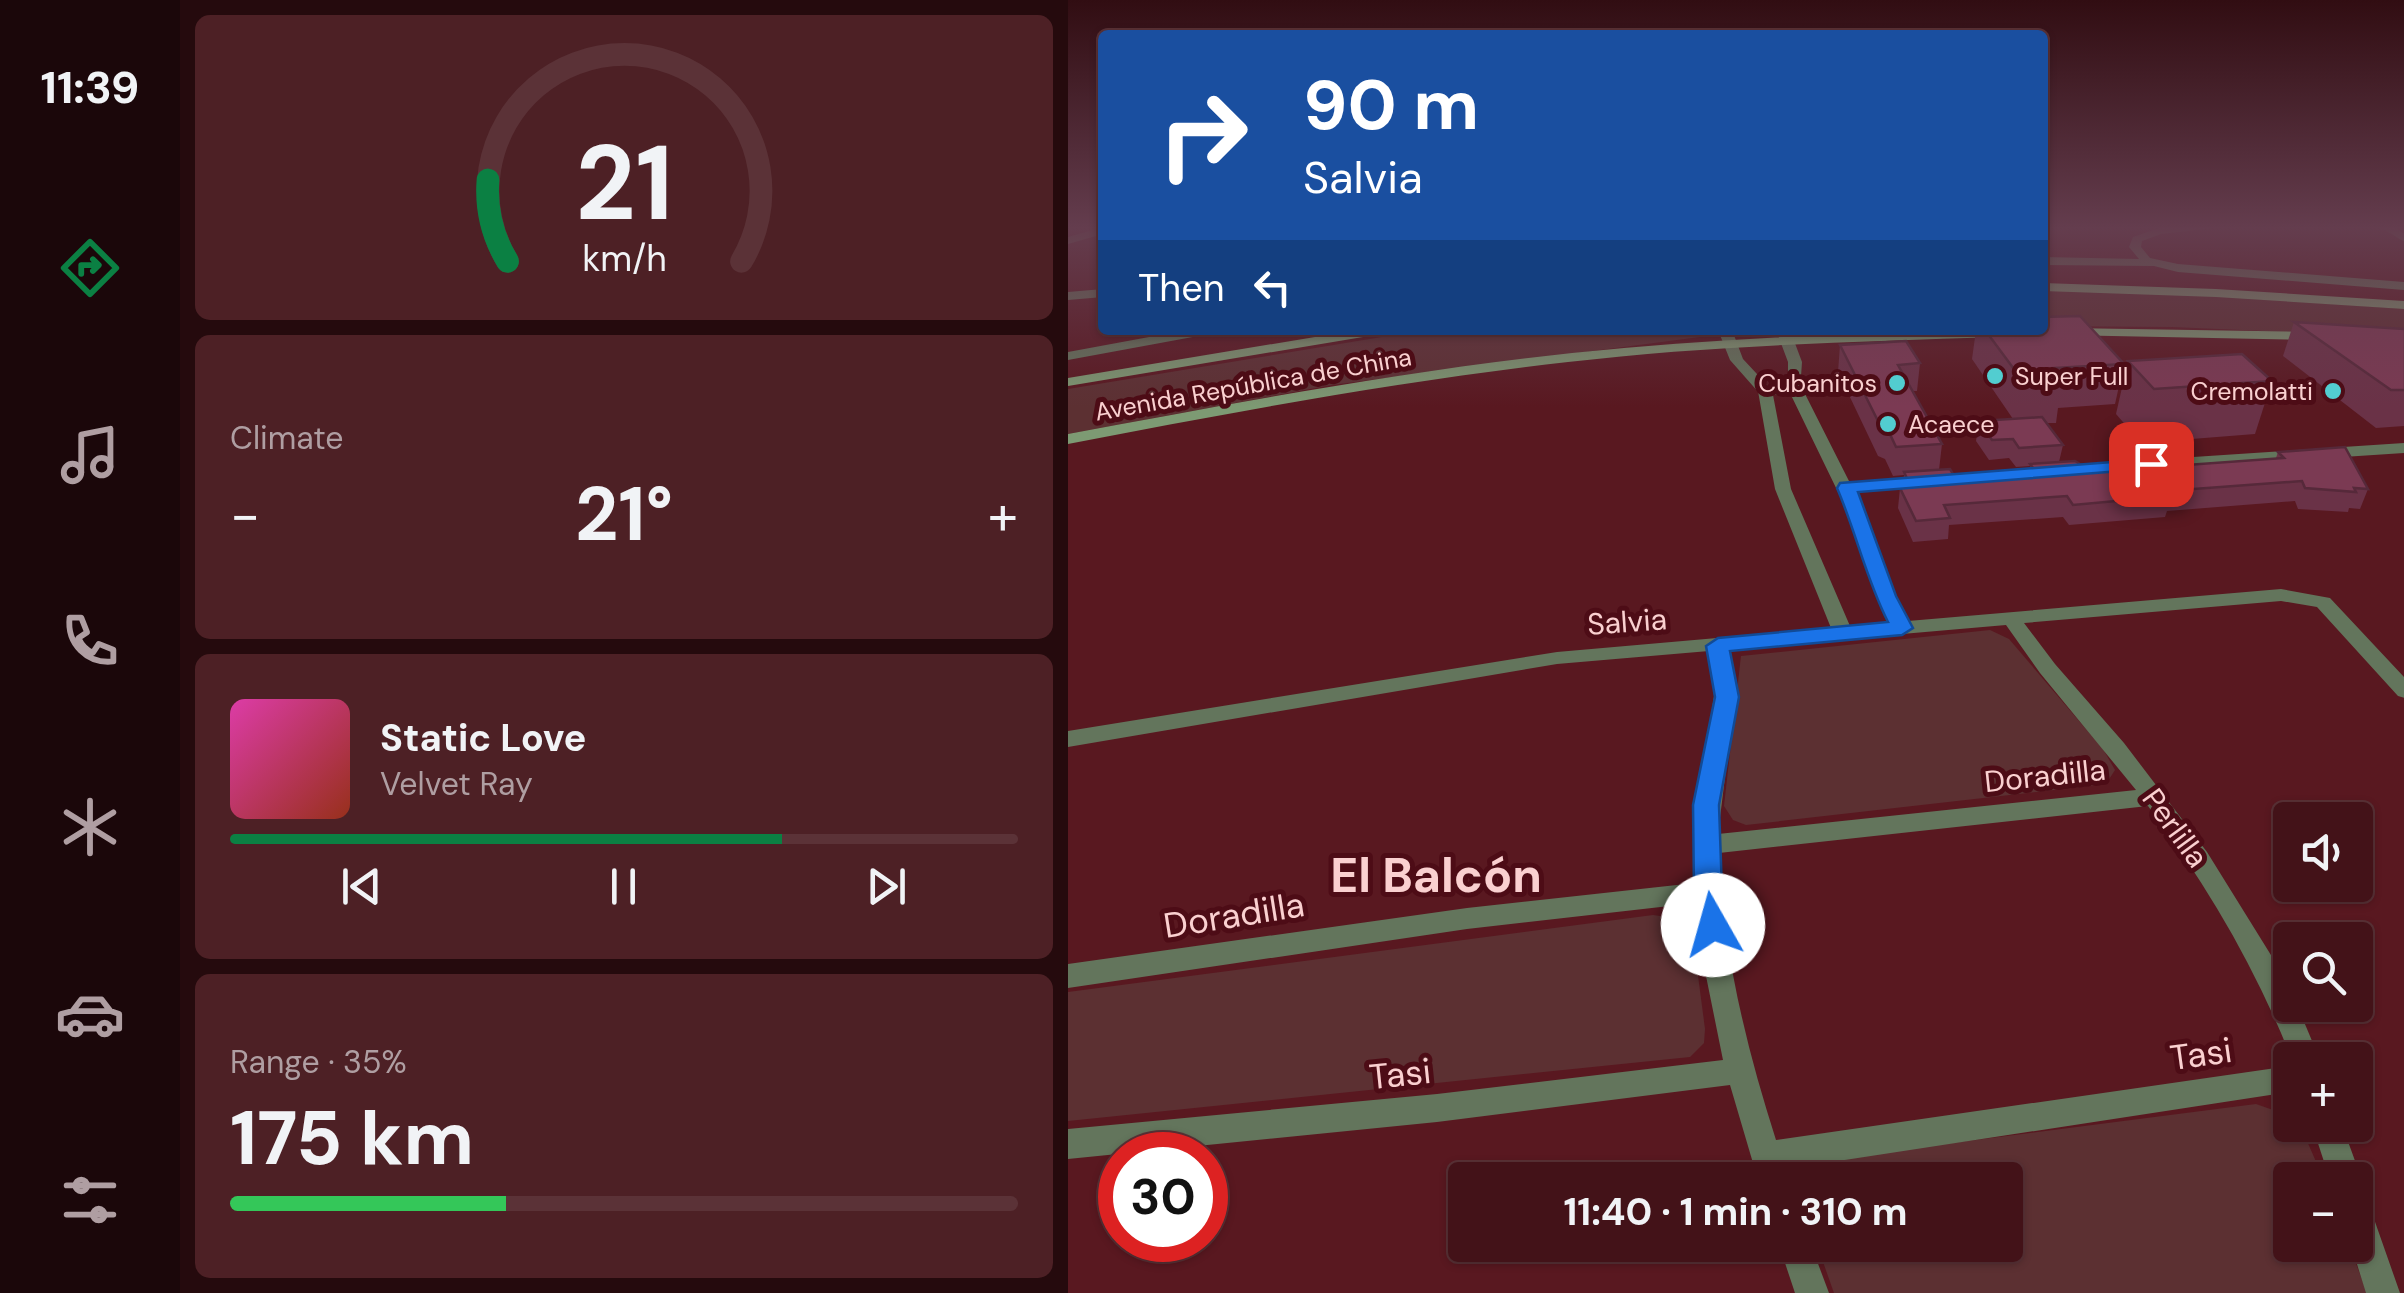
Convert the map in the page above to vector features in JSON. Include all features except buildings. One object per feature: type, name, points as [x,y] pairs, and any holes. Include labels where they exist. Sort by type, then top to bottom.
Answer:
[{"type":"main road","points":[[2048,288],[2216,293],[2404,306]]},
{"type":"main road","points":[[2048,332],[2201,332],[2328,338]]},
{"type":"main road","name":"Avenida República de China","points":[[1068,382],[1352,335]]},
{"type":"main road","name":"Avenida República de China","points":[[1068,439],[1371,384],[1727,337],[1785,335]]},
{"type":"street","points":[[1068,296],[1098,293]]},
{"type":"street","points":[[1068,356],[1181,335]]},
{"type":"street","points":[[1785,335],[1796,362],[1796,388],[1863,525],[1885,596],[1902,628]]},
{"type":"street","points":[[1727,337],[1744,371],[1765,390],[1783,490],[1842,634]]},
{"type":"street","points":[[1765,390],[1796,388]]},
{"type":"street","points":[[2084,470],[2404,448]]},
{"type":"street","points":[[1846,488],[2064,471]]},
{"type":"street","name":"Salvia","points":[[1068,739],[1540,660],[2260,596],[2316,598],[2334,612],[2404,691]]},
{"type":"street","name":"Perlilla","points":[[2010,618],[2030,649],[2152,797],[2240,920],[2300,1042]]},
{"type":"street","points":[[1718,646],[1727,697],[1706,805],[1708,892],[1739,1072],[1768,1162]]},
{"type":"street","name":"Doradilla","points":[[1706,846],[2152,797]]},
{"type":"street","name":"Doradilla","points":[[1068,976],[1366,930],[1708,892]]},
{"type":"street","name":"Tasi","points":[[1068,1144],[1384,1114],[1739,1072]]},
{"type":"street","name":"Tasi","points":[[1805,1162],[2273,1082]]},
{"type":"street","points":[[1802,1262],[1812,1293]]},
{"type":"street","points":[[2373,1262],[2383,1293]]},
{"type":"shaded area","points":[[2048,290],[2185,294],[2405,309],[2404,337],[2048,326]]},
{"type":"shaded area","points":[[1394,335],[1715,335],[1332,385],[1068,434],[1068,389]]},
{"type":"shaded area","points":[[1990,630],[2009,639],[2103,749],[2115,770],[2106,784],[1746,825],[1733,820],[1724,806],[1741,656]]},
{"type":"shaded area","points":[[1653,915],[1687,920],[1692,930],[1705,1029],[1704,1043],[1690,1057],[1068,1121],[1068,992]]},
{"type":"shaded area","points":[[2256,1104],[2273,1110],[2273,1142],[2307,1142],[2316,1162],[2273,1162],[2273,1262],[2355,1262],[2367,1293],[1834,1293],[1823,1262],[2023,1262],[2023,1162],[1811,1161]]},
{"type":"place","name":"Super Full","points":[[1995,376]]},
{"type":"place","name":"Cubanitos","points":[[1897,383]]},
{"type":"place","name":"Cremolatti","points":[[2333,391]]},
{"type":"place","name":"Acaece","points":[[1888,424]]},
{"type":"district","name":"El Balcón","points":[[1436,875]]},
{"type":"route","points":[[1713,925],[1708,892],[1706,805],[1727,697],[1718,646],[1902,628],[1885,596],[1863,525],[1846,488],[2151,464]]}]
